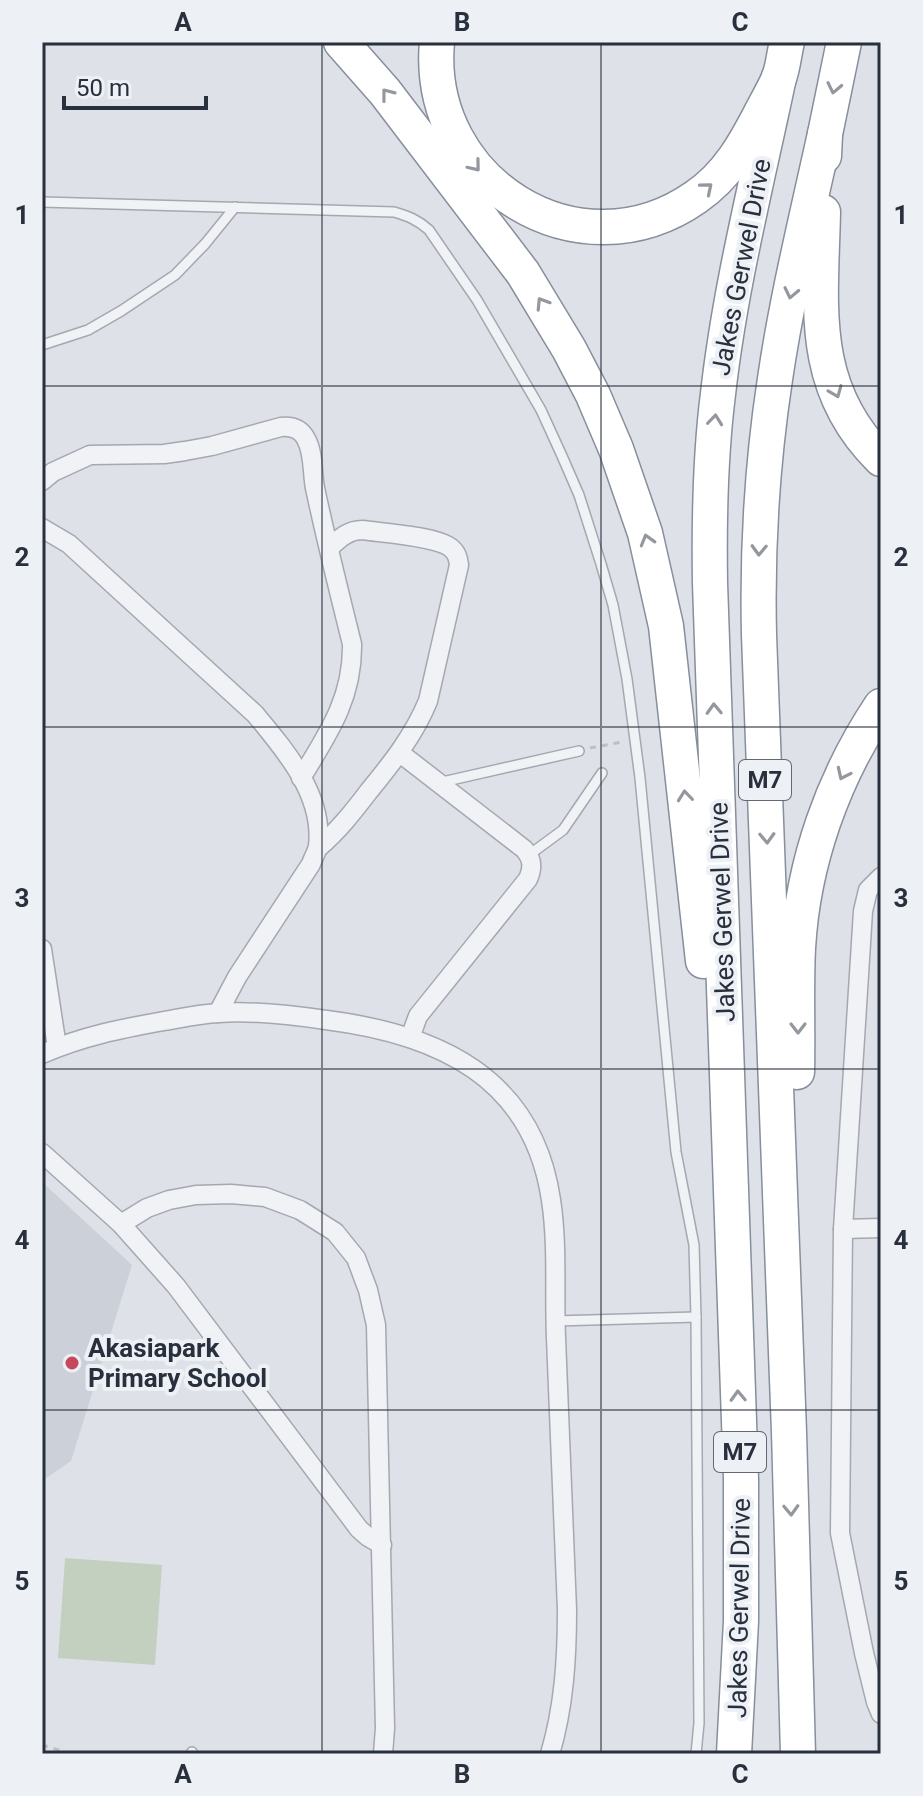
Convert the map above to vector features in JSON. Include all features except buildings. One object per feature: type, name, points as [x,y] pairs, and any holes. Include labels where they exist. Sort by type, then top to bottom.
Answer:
[{"type":"highway","points":[[341,42],[385,92],[535,292],[593,395],[627,477],[656,576],[670,648],[718,1111],[730,1151]]},
{"type":"highway","points":[[437,42],[437,77],[445,115],[459,145],[474,166],[497,189],[530,210],[555,220],[587,226],[620,226],[652,219],[682,206],[709,188],[743,148],[779,77],[787,42]]},
{"type":"highway","points":[[844,42],[825,134],[821,308],[826,360],[834,387],[845,413],[881,459]]},
{"type":"highway","name":"Jakes Gerwel Drive","points":[[734,1754],[742,1531],[710,583],[710,497],[715,421],[726,336],[779,77]]},
{"type":"highway","name":"Jakes Gerwel Drive","points":[[798,1754],[759,566],[764,463],[775,378],[783,327],[825,134]]},
{"type":"highway","points":[[789,1432],[796,1374],[798,958],[802,912],[816,845],[831,802],[849,760],[881,706]]},
{"type":"street","points":[[42,481],[53,472],[90,455],[174,453],[290,426],[306,437],[352,644],[346,696],[301,778]]},
{"type":"street","points":[[218,1013],[237,977],[311,864],[318,848],[335,834],[413,733],[428,701],[458,574],[458,557],[449,546],[440,542],[354,530],[321,515]]},
{"type":"street","points":[[42,528],[69,544],[255,714],[274,737],[313,801],[318,848]]},
{"type":"street","points":[[329,548],[354,530]]},
{"type":"street","points":[[400,753],[529,855],[532,863],[528,879],[418,1016],[410,1038]]},
{"type":"street","points":[[881,877],[868,890],[863,911],[843,1229],[840,1533],[864,1653],[881,1714]]},
{"type":"street","points":[[42,949],[50,1051],[87,1036],[218,1013],[300,1016],[371,1028],[438,1048],[476,1070],[505,1096],[532,1134],[547,1176],[556,1265],[555,1321],[567,1610],[563,1696],[550,1754]]},
{"type":"street","points":[[42,1153],[121,1224],[176,1286],[359,1529],[382,1545]]},
{"type":"street","points":[[121,1224],[147,1208],[169,1200],[196,1195],[265,1197],[300,1210],[335,1232],[356,1258],[376,1325],[385,1728],[383,1754]]},
{"type":"street","points":[[843,1229],[881,1228]]},
{"type":"lane","points":[[42,202],[394,212],[410,216],[429,230],[477,300],[541,410],[579,495],[613,605],[627,679],[636,740],[674,1139],[694,1245],[699,1723],[696,1754]]},
{"type":"lane","points":[[42,345],[88,330],[175,275],[235,207]]},
{"type":"lane","points":[[438,783],[579,751]]},
{"type":"lane","points":[[529,855],[563,830],[602,773]]},
{"type":"lane","points":[[555,1321],[696,1317]]},
{"type":"path","points":[[579,751],[636,740]]},
{"type":"path","points":[[42,1745],[72,1754]]},
{"type":"shaded area","name":"Akasiapark Primary School","points":[[42,1182],[132,1265],[71,1461],[42,1481]]},
{"type":"green space","points":[[65,1558],[162,1565],[155,1665],[58,1658]]},
{"type":"place","name":"Akasiapark Primary School","points":[[72,1363]]}]
